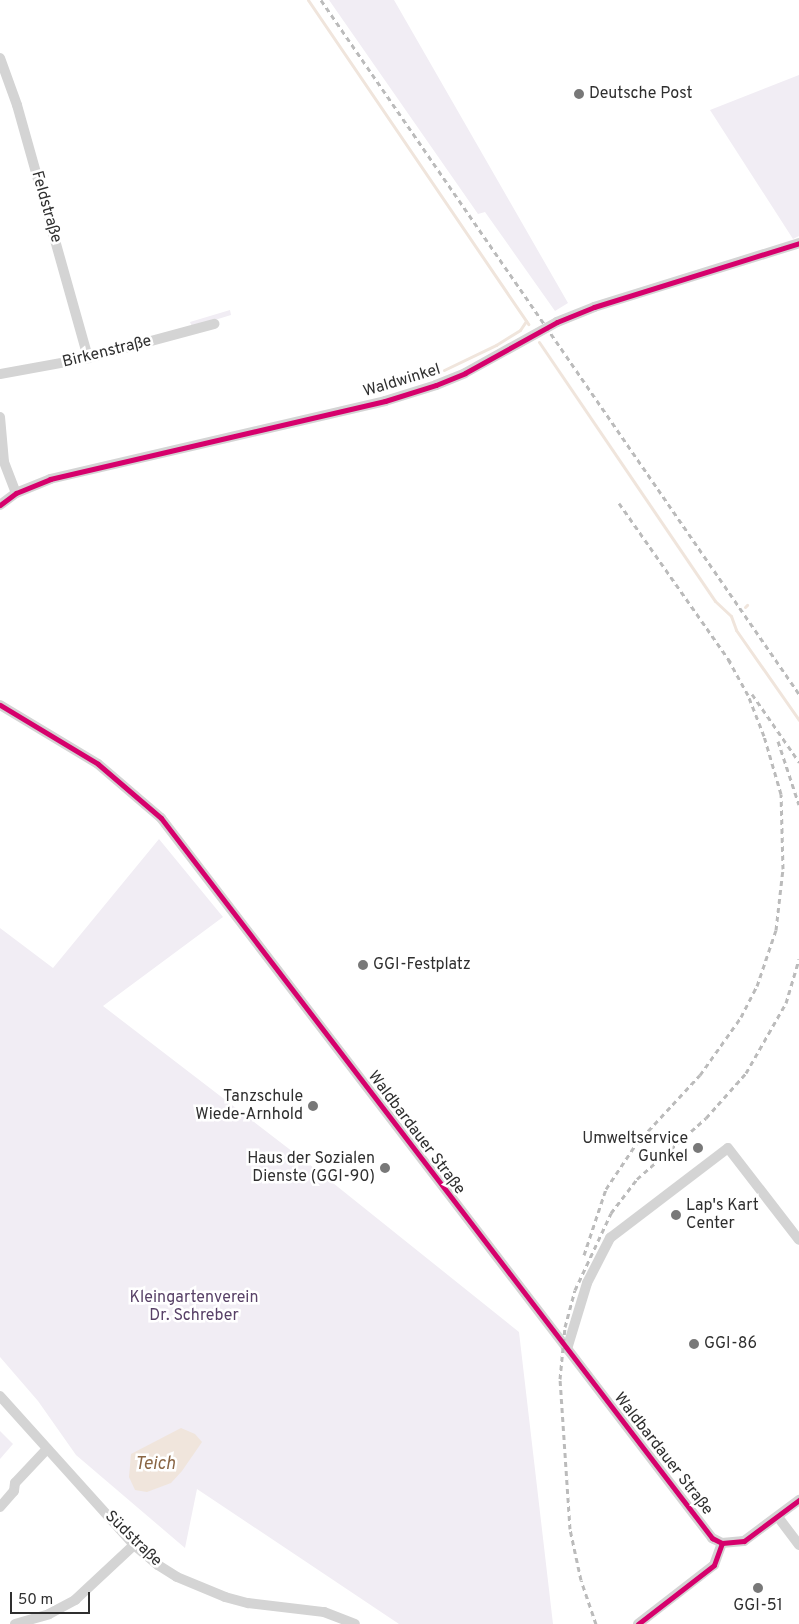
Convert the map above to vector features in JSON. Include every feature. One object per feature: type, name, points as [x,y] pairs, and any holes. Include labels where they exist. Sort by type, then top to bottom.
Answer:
[{"type":"street","name":"Feldstraße","points":[[0,58],[17,106],[88,358]]},
{"type":"street","name":"Waldwinkel","points":[[0,505],[16,493],[50,479],[385,400],[436,385],[465,373],[557,322],[587,310],[799,243]]},
{"type":"street","name":"Birkenstraße","points":[[0,374],[88,358],[214,324]]},
{"type":"street","points":[[0,417],[4,462],[16,493]]},
{"type":"street","name":"Waldbardauer Straße","points":[[0,705],[98,764],[161,818],[706,1531],[722,1543]]},
{"type":"street","points":[[567,1349],[587,1283],[610,1238],[728,1148],[799,1240]]},
{"type":"street","name":"Südstraße","points":[[0,1396],[134,1545],[177,1577],[210,1592],[248,1604],[304,1608],[348,1622]]},
{"type":"street","points":[[0,1506],[14,1491],[15,1482],[47,1449]]},
{"type":"street","points":[[638,1624],[714,1565],[722,1543],[744,1540],[799,1500]]},
{"type":"street","points":[[778,1517],[799,1545]]},
{"type":"street","points":[[15,1624],[49,1614],[75,1600],[134,1545]]},
{"type":"green space","points":[[329,0],[394,0],[568,303],[555,311],[485,212],[478,214]]},
{"type":"green space","points":[[799,75],[799,236],[793,239],[710,110]]},
{"type":"green space","points":[[230,310],[231,315],[192,327],[190,322]]},
{"type":"green space","name":"Kleingartenverein Dr. Schreber","points":[[159,839],[223,917],[103,1006],[323,1175],[519,1332],[553,1624],[399,1624],[197,1489],[185,1548],[76,1455],[38,1401],[0,1357],[0,928],[53,968]]},
{"type":"green space","points":[[0,1431],[13,1444],[0,1459]]},
{"type":"water","name":"Teich","points":[[181,1428],[195,1434],[202,1442],[182,1471],[171,1483],[147,1492],[135,1490],[129,1477],[131,1454]]},
{"type":"waterway","points":[[308,0],[528,324]]},
{"type":"waterway","points":[[444,370],[496,345],[520,330],[526,321]]},
{"type":"waterway","points":[[539,342],[715,601],[731,616],[736,630],[799,720]]},
{"type":"railway","points":[[321,0],[799,694]]},
{"type":"railway","points":[[619,503],[731,663]]},
{"type":"railway","points":[[584,1255],[606,1189],[636,1144],[700,1075],[741,1017],[757,986],[776,930],[783,869],[781,794],[764,736],[748,695],[727,657]]},
{"type":"railway","points":[[752,694],[799,762]]},
{"type":"railway","points":[[778,741],[799,805]]},
{"type":"railway","points":[[596,1624],[581,1580],[570,1529],[560,1379],[565,1327],[575,1290],[611,1213],[637,1179],[706,1118],[746,1073],[786,1003],[799,959]]},
{"type":"cycle path","points":[[0,505],[16,493],[50,479],[385,401],[436,385],[465,373],[557,322],[594,307],[799,243]]},
{"type":"cycle path","points":[[0,705],[98,764],[161,818],[712,1538],[722,1543],[744,1541],[799,1500]]},
{"type":"cycle path","points":[[638,1624],[714,1565],[722,1543]]},
{"type":"place","name":"Deutsche Post","points":[[579,94]]},
{"type":"place","name":"GGI-Festplatz","points":[[363,965]]},
{"type":"place","name":"Tanzschule Wiede-Arnhold","points":[[313,1106]]},
{"type":"place","name":"Umweltservice Gunkel","points":[[698,1148]]},
{"type":"place","name":"Haus der Sozialen Dienste (GGI-90)","points":[[385,1168]]},
{"type":"place","name":"Lap's Kart Center","points":[[676,1215]]},
{"type":"place","name":"GGI-86","points":[[694,1344]]},
{"type":"place","name":"GGI-51","points":[[758,1588]]}]
